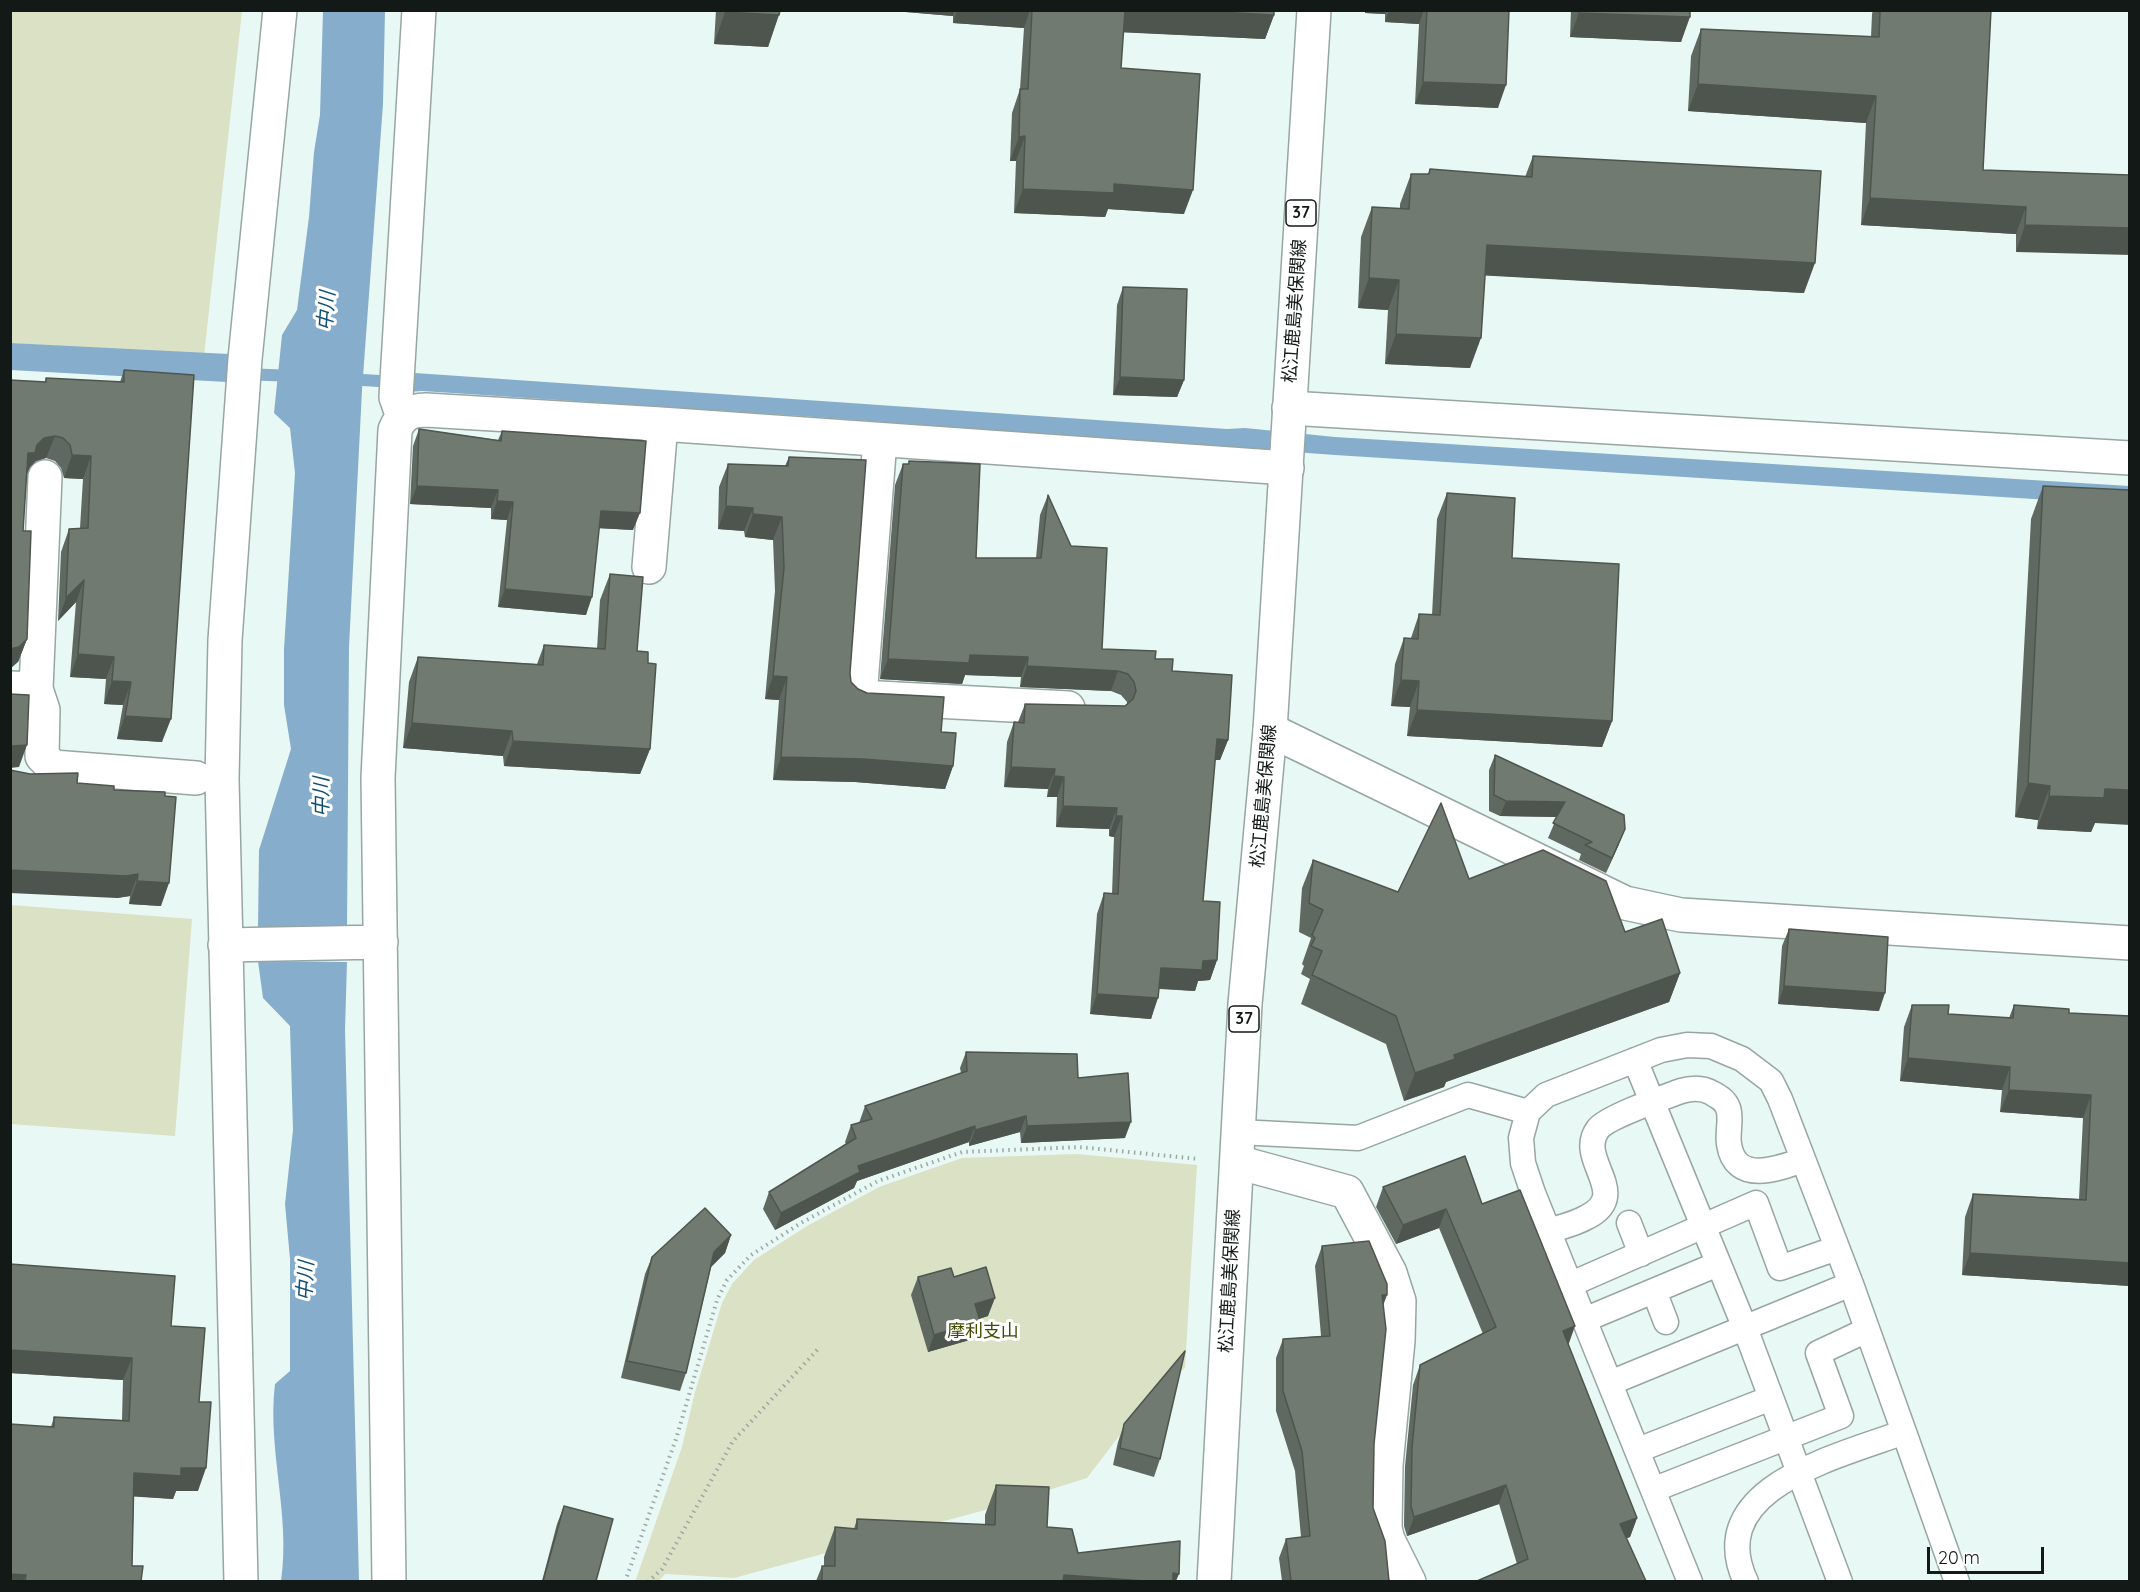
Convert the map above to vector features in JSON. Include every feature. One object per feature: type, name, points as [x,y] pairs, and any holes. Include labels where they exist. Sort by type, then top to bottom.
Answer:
[{"type":"street","points":[[241,1581],[232,945],[222,778],[225,640],[245,359],[280,10]]},
{"type":"street","points":[[389,1581],[372,942],[395,430],[399,395],[419,10]]},
{"type":"street","name":"松江鹿島美保関線","points":[[1214,1581],[1245,1004],[1270,730],[1314,10]]},
{"type":"street","points":[[399,395],[415,410],[1288,463]]},
{"type":"street","points":[[1289,412],[2130,458]]},
{"type":"street","points":[[649,567],[661,424]]},
{"type":"street","points":[[880,440],[860,698],[1098,710]]},
{"type":"street","points":[[45,477],[23,688],[43,710],[41,770],[54,767],[196,778]]},
{"type":"street","points":[[1270,730],[1625,903],[1681,915],[2130,943]]},
{"type":"street","points":[[232,945],[372,942]]},
{"type":"street","points":[[1238,1147],[1347,1192],[1395,1286],[1399,1315],[1386,1465],[1385,1528],[1388,1539],[1409,1581]]},
{"type":"lane","points":[[1690,1581],[1655,1489],[1569,1285],[1522,1163],[1521,1138],[1528,1112],[1546,1095],[1661,1050],[1687,1045],[1711,1046],[1742,1059],[1770,1081],[1851,1284],[1957,1581]]},
{"type":"lane","points":[[1635,1060],[1704,1226],[1840,1581]]},
{"type":"lane","points":[[1548,1231],[1586,1218],[1600,1206],[1605,1196],[1606,1185],[1591,1150],[1597,1131],[1610,1120],[1682,1091],[1706,1089],[1722,1099],[1728,1106],[1729,1147],[1733,1158],[1739,1164],[1756,1173],[1767,1172],[1803,1160]]},
{"type":"lane","points":[[1238,1147],[1358,1138],[1468,1095],[1528,1112]]},
{"type":"lane","points":[[1569,1285],[1756,1203],[1780,1268],[1837,1248]]},
{"type":"lane","points":[[1629,1223],[1641,1254]]},
{"type":"lane","points":[[1584,1320],[1718,1264]]},
{"type":"lane","points":[[1610,1383],[1851,1284]]},
{"type":"lane","points":[[1654,1291],[1666,1322]]},
{"type":"lane","points":[[1655,1489],[1841,1416],[1818,1353],[1867,1330]]},
{"type":"lane","points":[[1638,1450],[1771,1398]]},
{"type":"lane","points":[[1746,1581],[1737,1563],[1735,1544],[1744,1516],[1761,1496],[1799,1472],[1904,1432]]},
{"type":"path","points":[[624,1581],[676,1439],[717,1300],[727,1280],[751,1255],[801,1223],[878,1181],[962,1152],[1079,1147],[1238,1147]]},
{"type":"path","points":[[648,1581],[662,1569],[733,1442],[819,1348]]},
{"type":"green space","points":[[10,11],[242,11],[204,356],[11,343]]},
{"type":"green space","points":[[11,905],[192,919],[175,1136],[11,1124]]},
{"type":"green space","name":"摩利支山","points":[[1076,1154],[1197,1165],[1185,1368],[1155,1389],[1087,1478],[985,1510],[734,1578],[665,1574],[659,1581],[635,1582],[682,1447],[695,1392],[722,1303],[732,1284],[754,1260],[807,1226],[879,1187],[962,1158]]},
{"type":"water","name":"中川","points":[[323,11],[385,11],[383,104],[362,390],[349,647],[347,928],[258,928],[259,850],[291,749],[284,705],[284,649],[295,473],[290,428],[274,413],[282,335],[297,310],[309,217],[314,152],[320,115]]},
{"type":"water","points":[[10,343],[229,354],[227,382],[11,370]]},
{"type":"water","points":[[395,368],[415,373],[1227,429],[1245,428],[1335,437],[2129,486],[2129,505],[1335,455],[422,391],[394,393]]},
{"type":"water","name":"中川","points":[[258,961],[347,962],[345,1030],[359,1581],[281,1581],[283,1532],[273,1409],[275,1384],[290,1371],[290,1259],[285,1204],[293,1130],[290,1026],[263,998]]},
{"type":"building","points":[[725,10],[780,10],[779,15],[725,12]]},
{"type":"building","points":[[1032,10],[1125,10],[1121,68],[1200,74],[1193,190],[1114,184],[1114,193],[1023,189],[1025,136],[1019,137],[1020,89],[1028,89]]},
{"type":"building","points":[[1182,10],[1274,10],[1274,15]]},
{"type":"building","points":[[1427,10],[1509,10],[1506,85],[1423,82]]},
{"type":"building","points":[[1579,10],[1690,10],[1690,17],[1579,13]]},
{"type":"building","points":[[1880,10],[1991,10],[1983,170],[2130,175],[2130,228],[2025,225],[2026,207],[1870,198],[1876,96],[1698,84],[1701,29],[1879,37]]},
{"type":"building","points":[[1533,156],[1821,171],[1815,263],[1487,245],[1481,338],[1396,334],[1399,280],[1369,278],[1372,207],[1409,209],[1411,174],[1429,174],[1430,169],[1532,177]]},
{"type":"building","points":[[1123,287],[1187,289],[1184,380],[1120,377]]},
{"type":"building","points":[[124,370],[194,375],[171,719],[125,716],[131,682],[112,681],[114,657],[78,654],[84,580],[66,598],[69,529],[88,528],[91,456],[72,455],[70,445],[63,438],[55,436],[44,438],[37,445],[35,453],[28,453],[23,531],[31,531],[27,639],[19,647],[10,649],[10,380],[46,382],[46,378],[124,382]]},
{"type":"building","points":[[419,429],[501,441],[502,431],[646,441],[640,513],[601,511],[592,597],[505,589],[513,502],[497,501],[498,490],[417,486]]},
{"type":"building","points":[[789,457],[866,460],[851,682],[858,689],[867,693],[944,697],[941,732],[956,733],[953,766],[863,759],[781,757],[787,677],[773,676],[784,568],[782,517],[753,514],[753,508],[726,506],[728,464],[788,466]]},
{"type":"building","points":[[909,461],[980,464],[976,558],[1041,558],[1048,495],[1071,546],[1107,548],[1102,649],[1156,651],[1155,659],[1173,659],[1172,671],[1232,675],[1228,740],[1217,739],[1203,901],[1220,902],[1217,960],[1203,961],[1202,970],[1161,968],[1158,998],[1097,994],[1104,893],[1118,894],[1122,816],[1116,816],[1117,808],[1063,806],[1064,777],[1054,776],[1055,769],[1011,767],[1014,722],[1024,723],[1025,704],[1125,706],[1133,699],[1136,691],[1134,682],[1128,674],[1118,671],[1027,666],[1028,657],[970,655],[969,663],[888,659],[903,464],[909,464]]},
{"type":"building","points":[[2043,486],[2130,490],[2130,790],[2105,789],[2104,798],[2049,796],[2050,786],[2028,783]]},
{"type":"building","points":[[1447,493],[1515,498],[1512,558],[1619,564],[1612,721],[1417,710],[1419,681],[1401,680],[1404,638],[1418,639],[1419,614],[1440,615]]},
{"type":"building","points":[[610,574],[643,577],[637,651],[648,652],[648,663],[656,664],[650,749],[513,741],[512,731],[412,723],[418,657],[543,665],[544,645],[605,649]]},
{"type":"building","points":[[10,694],[29,695],[27,745],[10,747]]},
{"type":"building","points":[[1495,755],[1624,815],[1625,829],[1612,858],[1585,845],[1592,842],[1553,823],[1565,802],[1506,801],[1494,795]]},
{"type":"building","points":[[10,770],[30,774],[78,773],[77,783],[114,786],[114,790],[165,792],[165,796],[176,797],[169,883],[137,881],[138,874],[126,876],[10,870]]},
{"type":"building","points":[[1441,803],[1469,879],[1543,850],[1606,881],[1625,932],[1662,919],[1680,973],[1454,1055],[1455,1059],[1415,1073],[1396,1016],[1312,975],[1322,951],[1311,946],[1315,938],[1312,935],[1323,910],[1309,903],[1313,860],[1398,892]]},
{"type":"building","points":[[1789,929],[1888,937],[1885,993],[1784,986]]},
{"type":"building","points":[[1912,1005],[1949,1005],[1948,1014],[2013,1018],[2014,1005],[2069,1009],[2069,1013],[2130,1016],[2130,1263],[1970,1253],[1973,1194],[2086,1200],[2091,1095],[2009,1090],[2010,1067],[1908,1058]]},
{"type":"building","points":[[966,1052],[1077,1054],[1078,1078],[1128,1073],[1131,1122],[1027,1126],[1026,1116],[975,1130],[975,1126],[858,1166],[860,1172],[781,1213],[769,1192],[856,1138],[851,1125],[872,1119],[865,1106],[967,1071]]},
{"type":"building","points":[[1465,1156],[1482,1204],[1520,1190],[1575,1326],[1563,1331],[1637,1518],[1620,1524],[1646,1581],[1477,1581],[1528,1559],[1506,1485],[1414,1517],[1411,1506],[1412,1447],[1420,1365],[1496,1327],[1446,1209],[1403,1225],[1383,1187]]},
{"type":"building","points":[[705,1208],[731,1235],[714,1252],[686,1373],[627,1361],[652,1257]]},
{"type":"building","points":[[1369,1241],[1387,1284],[1387,1295],[1382,1295],[1386,1329],[1374,1444],[1373,1508],[1385,1541],[1389,1581],[1291,1581],[1286,1539],[1310,1536],[1302,1451],[1283,1391],[1283,1339],[1330,1336],[1322,1246]]},
{"type":"building","points":[[10,1264],[175,1276],[171,1326],[205,1328],[199,1402],[211,1402],[206,1468],[181,1468],[181,1476],[134,1473],[132,1566],[143,1566],[141,1581],[25,1581],[26,1575],[10,1574],[10,1424],[54,1427],[54,1417],[129,1421],[132,1358],[10,1350]]},
{"type":"building","points":[[986,1267],[995,1298],[975,1304],[980,1321],[934,1335],[918,1277],[951,1268],[954,1277]]},
{"type":"building","points":[[1185,1351],[1160,1459],[1120,1448],[1124,1424]]},
{"type":"building","points":[[996,1485],[1049,1487],[1047,1527],[1072,1529],[1078,1553],[1180,1541],[1179,1574],[1173,1573],[1173,1581],[1064,1575],[1063,1581],[822,1581],[822,1566],[835,1566],[835,1527],[857,1529],[857,1519],[995,1525]]},
{"type":"building","points":[[564,1506],[613,1519],[596,1581],[543,1581]]},
{"type":"waterway","points":[[245,374],[293,376]]},
{"type":"waterway","points":[[347,379],[395,382]]}]
